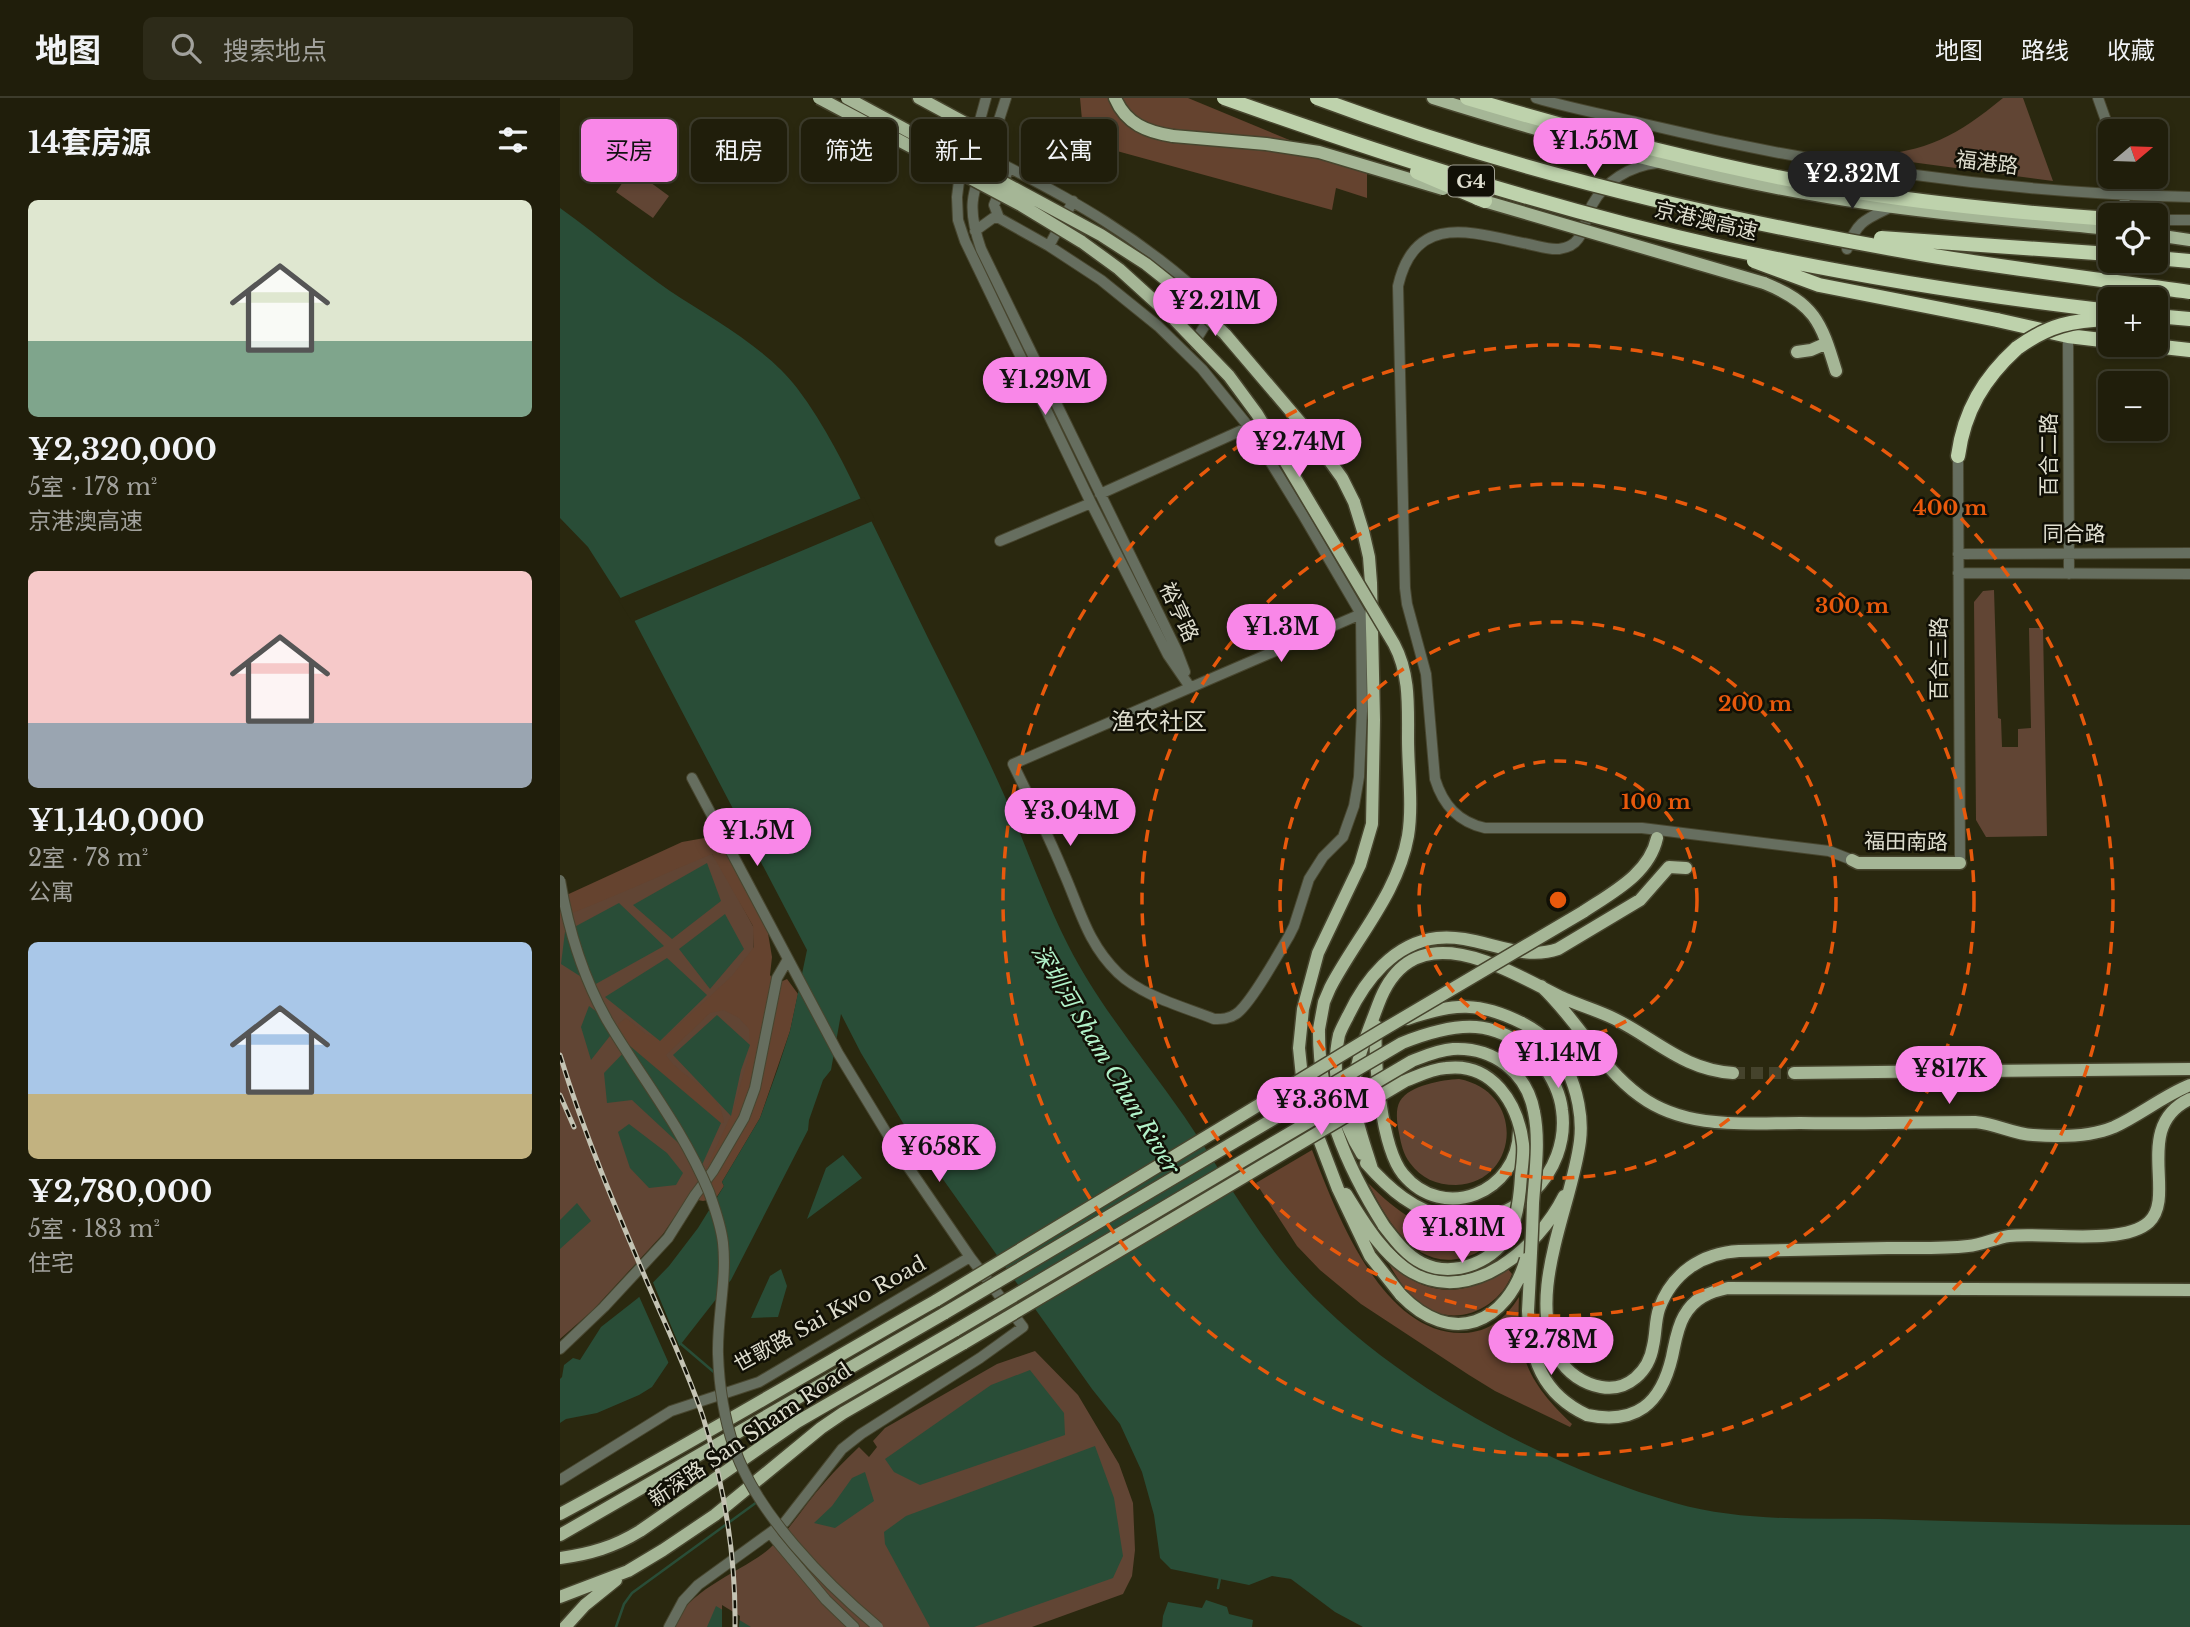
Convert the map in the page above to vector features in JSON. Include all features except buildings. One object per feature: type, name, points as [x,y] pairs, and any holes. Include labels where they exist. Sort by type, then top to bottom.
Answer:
[{"type":"highway","name":"京港澳高速","points":[[1224,98],[1342,140],[1466,179],[1724,248],[1925,285],[2098,309]]},
{"type":"highway","name":"京港澳高速","points":[[1317,98],[1389,125],[1506,162],[1674,205],[1948,258],[2190,292]]},
{"type":"highway","points":[[1467,98],[1594,134],[1808,183],[1900,198],[2098,218]]},
{"type":"highway","points":[[1342,140],[1485,201]]},
{"type":"highway","points":[[1806,232],[2098,253]]},
{"type":"highway","points":[[1724,248],[1819,285],[2068,336],[2098,340]]},
{"type":"highway","points":[[2168,259],[2190,261]]},
{"type":"highway","points":[[2168,318],[2190,319]]},
{"type":"highway","points":[[1958,456],[1962,430],[1976,397],[1997,367],[2033,336],[2052,327],[2075,321],[2098,320]]},
{"type":"highway","points":[[2168,348],[2190,350]]},
{"type":"main road","points":[[819,98],[1021,205],[1082,242],[1119,269],[1172,318],[1229,376],[1257,414],[1404,664],[1407,690],[1409,822],[1406,846],[1389,891],[1330,988],[1324,1002],[1319,1029],[1320,1058],[1329,1107],[1353,1175],[1384,1226],[1411,1256],[1433,1267],[1457,1269],[1470,1266],[1489,1255],[1503,1242],[1516,1216],[1523,1145],[1517,1117]]},
{"type":"main road","points":[[847,98],[1101,235],[1155,271],[1225,334],[1329,458],[1354,502],[1369,557],[1374,803],[1366,850],[1318,953],[1308,982],[1299,1030],[1303,1087],[1322,1148],[1358,1235],[1370,1256],[1416,1310],[1437,1321],[1462,1324],[1484,1318],[1503,1305],[1515,1288],[1526,1262],[1532,1235]]},
{"type":"main road","points":[[919,98],[957,119]]},
{"type":"main road","points":[[1115,98],[1123,112],[1147,131],[1320,152],[1764,283],[1801,302],[1815,318],[1836,370]]},
{"type":"main road","points":[[1433,98],[1566,138],[1664,163],[1828,197],[1892,207],[2098,228]]},
{"type":"main road","points":[[2168,237],[2190,240]]},
{"type":"main road","points":[[1797,352],[1811,350],[1827,343]]},
{"type":"main road","points":[[1381,1031],[1583,912],[1634,877],[1653,853],[1657,838]]},
{"type":"main road","name":"福田南路","points":[[1852,860],[1858,863],[1960,863]]},
{"type":"main road","points":[[1372,1169],[1359,1150],[1343,1113],[1337,1055],[1339,1034],[1352,1008],[1372,977],[1385,963],[1409,947],[1443,937],[1477,941],[1526,953],[1546,953],[1558,949],[1640,900],[1669,867],[1686,868]]},
{"type":"main road","points":[[1372,1169],[1354,1101],[1358,1058],[1381,995],[1395,973],[1422,956],[1440,952],[1480,960],[1616,1019],[1693,1065],[1734,1073]]},
{"type":"main road","points":[[1541,986],[1635,1092],[1667,1111],[1697,1120],[1738,1123],[1975,1122],[1994,1124],[2031,1135],[2077,1135],[2113,1127],[2190,1085]]},
{"type":"main road","points":[[1381,995],[1375,1043],[1386,1130],[1394,1159],[1411,1182],[1434,1195],[1447,1198],[1462,1198],[1486,1189],[1505,1174],[1516,1151],[1517,1117]]},
{"type":"main road","points":[[1381,1031],[1444,1008],[1476,1006],[1494,1010],[1529,1026],[1560,1053],[1573,1080],[1580,1121],[1580,1141],[1549,1273],[1548,1323],[1557,1356],[1570,1372],[1588,1384],[1612,1388],[1629,1383],[1643,1369],[1652,1350],[1659,1311],[1669,1290],[1689,1267],[1709,1256],[1739,1251],[1965,1247],[2007,1237],[2115,1235],[2128,1234],[2139,1229],[2152,1219],[2158,1207],[2159,1146],[2162,1129],[2172,1112],[2190,1099]]},
{"type":"main road","name":"新深路 San Sham Road","points":[[560,1535],[945,1313],[1402,1043],[1457,1026],[1500,1032],[1517,1040],[1541,1062],[1558,1091],[1562,1111],[1561,1141],[1552,1169],[1526,1200],[1512,1209],[1484,1219],[1467,1220],[1434,1214],[1399,1195],[1372,1169]]},
{"type":"main road","name":"新深路 San Sham Road","points":[[560,1514],[937,1300],[1381,1031]]},
{"type":"main road","name":"新深路 San Sham Road","points":[[560,1558],[620,1543],[797,1422],[1394,1070],[1427,1055],[1464,1049],[1486,1054],[1498,1059],[1518,1075],[1526,1086],[1535,1114],[1532,1235]]},
{"type":"main road","name":"新深路 San Sham Road","points":[[565,1627],[584,1605],[628,1571],[715,1515],[843,1413],[1405,1082],[1434,1070],[1462,1068],[1486,1076],[1506,1093],[1517,1117]]},
{"type":"main road","points":[[1983,1071],[2190,1069]]},
{"type":"main road","points":[[1794,1073],[1959,1071]]},
{"type":"main road","points":[[1329,1107],[1347,1139],[1372,1169]]},
{"type":"main road","points":[[1322,1148],[1362,1218],[1397,1262],[1410,1272],[1433,1281],[1457,1282],[1480,1278],[1495,1271],[1522,1249],[1550,1218],[1560,1204],[1572,1173],[1580,1121]]},
{"type":"main road","points":[[1532,1235],[1528,1311],[1532,1349],[1537,1364],[1554,1392],[1565,1402],[1587,1415],[1601,1418],[1629,1416],[1650,1403],[1664,1384],[1676,1335],[1685,1313],[1701,1297],[1712,1291],[1728,1288],[2190,1290]]},
{"type":"main road","name":"新深路 San Sham Road","points":[[560,1597],[628,1571]]},
{"type":"street","name":"裕亨路","points":[[980,119],[986,98]]},
{"type":"street","name":"裕亨路","points":[[999,119],[1006,98]]},
{"type":"street","name":"福港路","points":[[1536,98],[1780,154],[1961,180],[2126,196],[2190,197]]},
{"type":"street","points":[[2098,98],[2105,119]]},
{"type":"street","points":[[1664,163],[1642,164],[1612,182],[1600,194],[1588,213],[1577,242],[1570,246],[1550,249],[1471,233],[1442,232],[1416,246],[1401,271],[1398,286],[1405,588],[1426,674],[1435,779],[1448,807],[1461,819],[1485,828],[1671,830],[1829,851],[1852,860]]},
{"type":"street","points":[[999,218],[994,205],[1009,168],[1073,201],[1148,249],[1216,308],[1196,343],[1196,354],[1202,369]]},
{"type":"street","name":"裕亨路","points":[[959,182],[957,209],[961,229],[971,254],[1091,503],[1168,654],[1190,687]]},
{"type":"street","name":"裕亨路","points":[[977,182],[972,209],[975,231],[988,265],[1177,651],[1190,687]]},
{"type":"street","points":[[2125,189],[2126,203]]},
{"type":"street","points":[[1049,246],[1073,201]]},
{"type":"street","points":[[1847,249],[1856,227],[1873,215],[1892,207]]},
{"type":"street","points":[[975,231],[993,218],[999,218],[1049,246],[1132,304],[1174,341],[1202,369],[1249,427],[1362,614],[1359,777],[1350,821],[1343,837],[1323,857],[1309,879],[1289,936],[1247,1002],[1237,1014],[1225,1019],[1214,1019],[1140,989],[1119,974],[1097,948],[1084,927],[1063,870],[1013,764],[1362,614]]},
{"type":"street","points":[[2168,220],[2190,220]]},
{"type":"street","name":"百合二路","points":[[2068,336],[2069,574]]},
{"type":"street","points":[[1100,494],[1249,427]]},
{"type":"street","name":"百合三路","points":[[1958,456],[1960,863]]},
{"type":"street","points":[[1000,541],[1091,503]]},
{"type":"street","name":"同合路","points":[[1958,554],[2186,554]]},
{"type":"street","points":[[2171,574],[2186,554]]},
{"type":"street","name":"同合路","points":[[1958,573],[2171,574]]},
{"type":"street","points":[[2171,574],[2190,574]]},
{"type":"street","points":[[669,1627],[683,1601],[698,1585],[785,1522],[842,1449],[1023,1327],[970,1257],[900,1155],[838,1053],[692,778]]},
{"type":"street","points":[[560,880],[568,924],[598,1002],[672,1119],[696,1163],[718,1219],[724,1269],[718,1355],[724,1405],[733,1447],[744,1474],[765,1508],[796,1545],[828,1581],[878,1627]]},
{"type":"street","points":[[560,1349],[604,1307],[668,1238],[713,1171],[744,1118],[755,1088],[777,978],[788,959]]},
{"type":"street","name":"世歌路 Sai Kwo Road","points":[[560,1480],[671,1411],[759,1382],[970,1257]]},
{"type":"street","points":[[771,1534],[826,1600],[854,1627]]},
{"type":"shaded area","points":[[1080,98],[1188,98],[1367,172],[1367,198],[1336,188],[1332,210],[1117,151],[1117,119],[1082,119]]},
{"type":"shaded area","points":[[2003,98],[2023,98],[2053,181],[1866,156],[1907,151],[1940,140],[1971,123]]},
{"type":"shaded area","points":[[623,182],[650,182],[669,196],[653,218],[616,192]]},
{"type":"shaded area","points":[[1994,590],[1998,718],[2001,719],[2002,747],[2018,747],[2018,729],[2031,728],[2029,628],[2043,628],[2047,836],[1986,837],[1976,820],[1974,602],[1983,591]]},
{"type":"shaded area","points":[[710,837],[725,849],[768,933],[772,957],[770,975],[776,984],[787,979],[798,994],[790,1031],[760,1118],[722,1182],[724,1186],[716,1198],[703,1201],[692,1199],[733,1111],[750,1051],[749,1029],[739,1018],[724,1010],[710,1013],[666,1055],[681,1072],[716,1101],[724,1123],[714,1123],[621,1044],[618,1024],[626,1018],[646,1034],[662,1040],[732,976],[754,947],[753,926],[712,854],[560,918],[560,898],[682,842]]},
{"type":"shaded area","points":[[709,850],[719,863],[754,928],[752,1051],[732,1126],[663,1234],[593,1310],[560,1339],[560,913]]},
{"type":"shaded area","points":[[1459,1079],[1481,1087],[1496,1101],[1505,1118],[1507,1136],[1503,1154],[1493,1169],[1477,1180],[1449,1185],[1424,1177],[1410,1163],[1402,1145],[1397,1112],[1400,1101],[1411,1091],[1435,1082]]},
{"type":"shaded area","points":[[1312,1150],[1334,1205],[1366,1266],[1386,1293],[1409,1314],[1435,1329],[1473,1332],[1496,1322],[1519,1297],[1520,1336],[1528,1368],[1545,1395],[1572,1424],[1570,1427],[1495,1391],[1361,1304],[1320,1270],[1297,1246],[1256,1183]]},
{"type":"shaded area","points":[[1368,1183],[1398,1209],[1428,1226],[1462,1231],[1502,1224],[1490,1241],[1475,1253],[1445,1260],[1430,1256],[1416,1249],[1404,1238]]},
{"type":"shaded area","points":[[1389,1264],[1419,1283],[1447,1290],[1476,1285],[1508,1269],[1512,1274],[1506,1286],[1487,1305],[1462,1315],[1449,1315],[1436,1312],[1418,1302]]},
{"type":"shaded area","points":[[1035,1351],[1078,1395],[1119,1464],[1133,1503],[1135,1550],[1132,1576],[1123,1594],[1032,1627],[674,1627],[680,1614],[702,1592],[769,1549],[818,1490],[859,1447],[869,1457],[877,1447],[873,1441],[885,1428],[997,1364]]},
{"type":"water","name":"深圳河 Sham Chun River","points":[[560,208],[670,291],[755,347],[785,374],[807,402],[842,461],[978,739],[1051,909],[1080,968],[1184,1116],[1267,1242],[1317,1300],[1360,1339],[1460,1409],[1514,1439],[1568,1465],[1623,1486],[1700,1509],[1777,1518],[2190,1525],[2190,1627],[1363,1627],[1335,1612],[1291,1579],[1272,1576],[1249,1585],[1171,1569],[1160,1558],[1154,1515],[1142,1472],[1120,1424],[1092,1389],[903,1123],[841,1014],[831,1070],[823,1080],[808,1130],[731,1280],[681,1344],[652,1387],[597,1413],[566,1419],[560,1423],[560,1379],[564,1365],[573,1358],[580,1360],[601,1327],[638,1298],[669,1266],[698,1228],[724,1186],[722,1182],[760,1118],[790,1031],[807,950],[632,616],[588,547],[560,518]]},
{"type":"water","points":[[707,863],[721,901],[672,939],[633,905]]},
{"type":"water","points":[[619,903],[664,946],[594,985],[561,964],[565,932]]},
{"type":"water","points":[[725,914],[744,949],[710,989],[679,949]]},
{"type":"water","points":[[667,958],[707,995],[660,1041],[605,997]]},
{"type":"water","points":[[589,1006],[617,1027],[591,1060],[581,1027]]},
{"type":"water","points":[[717,1015],[750,1045],[741,1070],[731,1116],[673,1055]]},
{"type":"water","points":[[630,1046],[721,1123],[702,1165],[632,1100],[607,1103],[604,1073]]},
{"type":"water","points":[[629,1124],[667,1153],[683,1173],[676,1185],[649,1188],[630,1168],[618,1132]]},
{"type":"water","points":[[843,1155],[862,1178],[807,1219],[826,1168]]},
{"type":"water","points":[[577,1203],[591,1221],[560,1249],[560,1220]]},
{"type":"water","points":[[781,1269],[787,1286],[778,1317],[751,1318],[770,1276]]},
{"type":"water","points":[[1030,1370],[1064,1413],[1065,1435],[920,1485],[894,1472],[885,1459],[991,1385]]},
{"type":"water","points":[[1095,1446],[1114,1498],[1123,1556],[1113,1578],[974,1627],[930,1627],[885,1544],[884,1532],[906,1516]]},
{"type":"water","points":[[865,1472],[874,1501],[835,1528],[814,1523],[832,1506],[852,1478]]},
{"type":"water","points":[[1206,1600],[1227,1607],[1229,1614],[1253,1620],[1252,1627],[1162,1627],[1168,1602],[1202,1608]]},
{"type":"water","points":[[716,1606],[751,1627],[707,1627]]},
{"type":"pier","points":[[864,497],[875,520],[632,622],[618,599]]},
{"type":"pier","points":[[652,1280],[681,1350],[670,1366],[638,1294]]},
{"type":"pier","points":[[722,1605],[740,1616],[739,1627],[722,1627]]},
{"type":"waterway","points":[[681,1344],[715,1373]]},
{"type":"waterway","points":[[616,1627],[624,1604],[632,1593],[757,1502]]},
{"type":"waterway","points":[[1218,1588],[1220,1578]]},
{"type":"tunnel","points":[[1959,1071],[1983,1071]]},
{"type":"tunnel","points":[[1733,1073],[1794,1073]]},
{"type":"railway","points":[[560,1055],[601,1171],[703,1417],[717,1469],[731,1547],[735,1627]]},
{"type":"railway","points":[[560,1095],[574,1127]]},
{"type":"district","name":"渔农社区","points":[[1159,721]]}]
